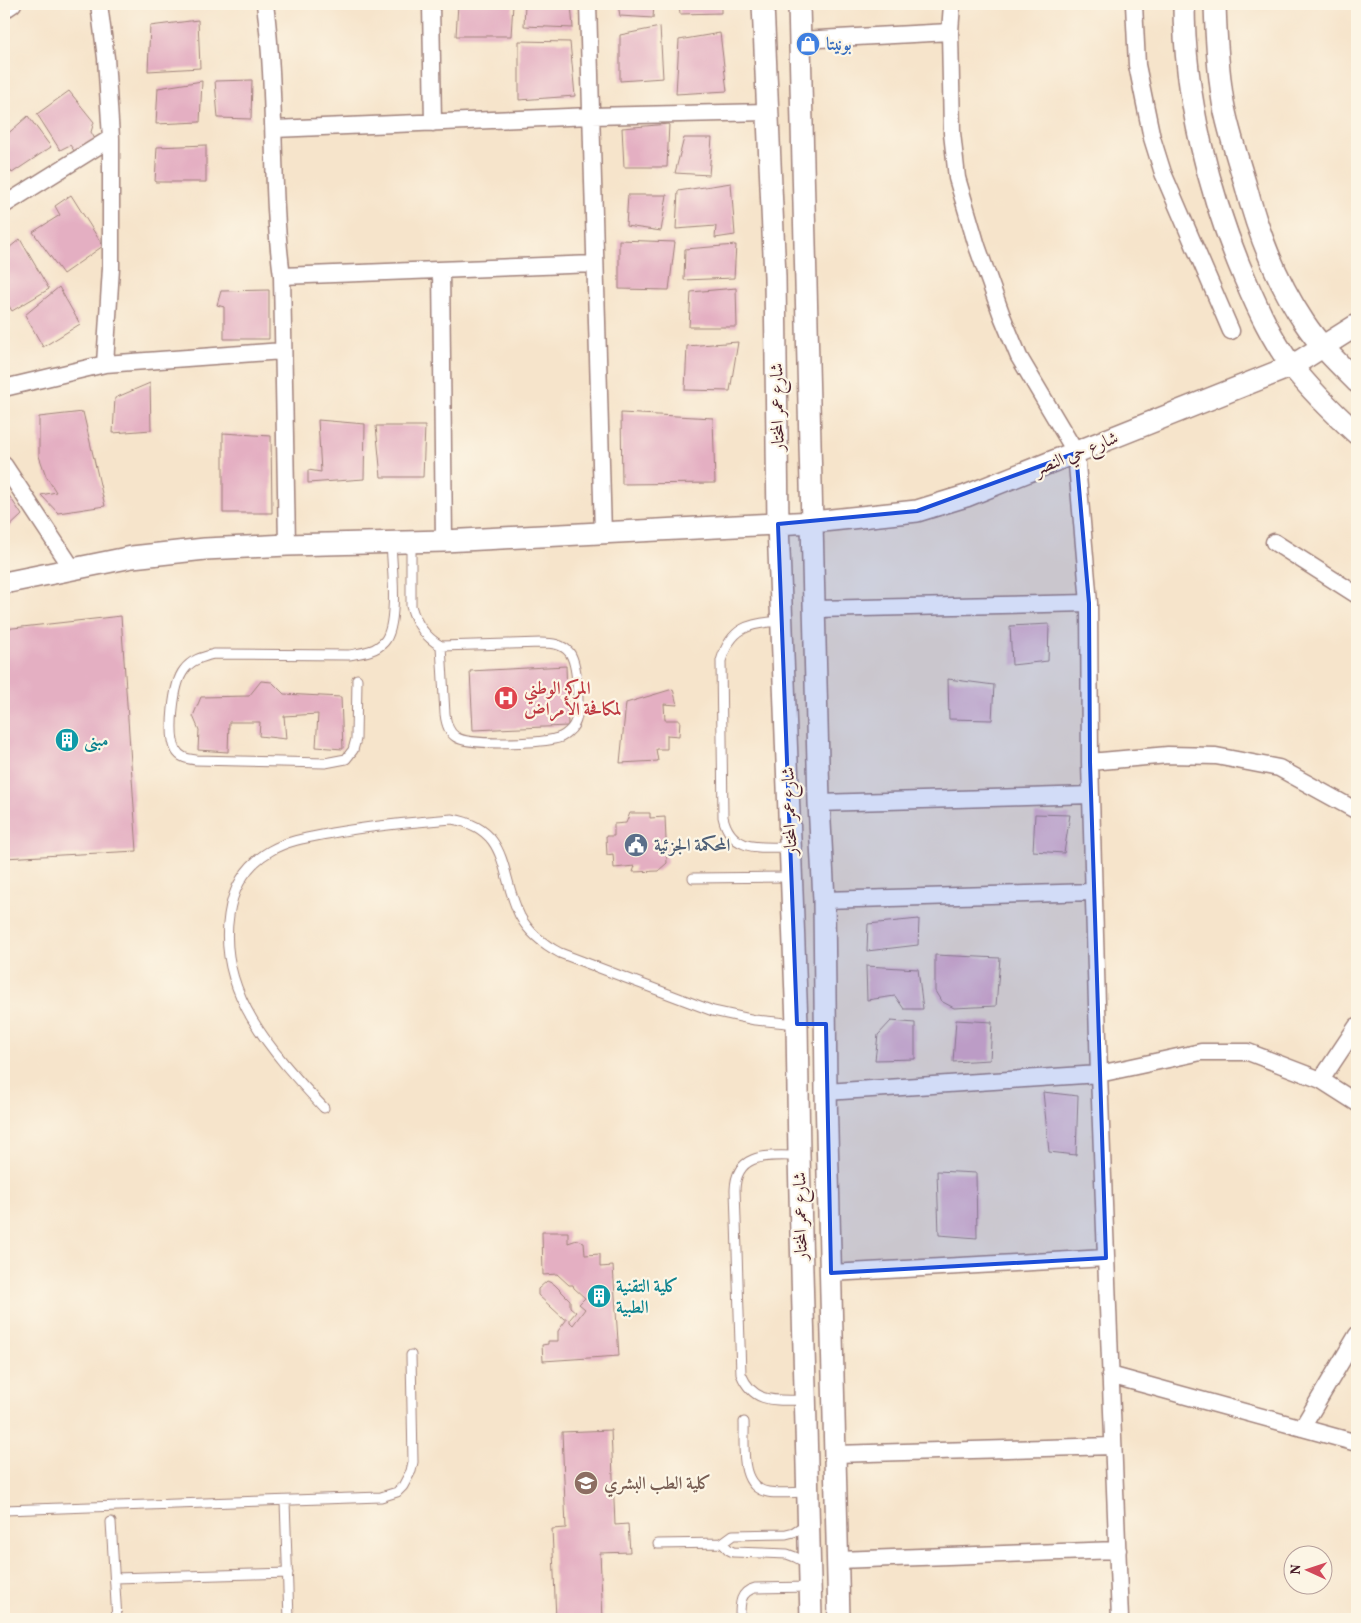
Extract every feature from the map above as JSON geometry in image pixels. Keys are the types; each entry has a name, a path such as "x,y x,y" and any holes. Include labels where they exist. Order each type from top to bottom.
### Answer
{"street":[{"path":"4,10 13,4"},
{"path":"99,4 106,58 111,138 111,268 105,364"},
{"path":"264,4 268,28 279,252 282,276 287,545"},
{"path":"431,4 433,123"},
{"path":"588,4 603,534"},
{"name":"شارع عمر المختار","path":"763,4 775,277 778,524 797,1024 811,1619"},
{"name":"شارع عمر المختار","path":"799,4 824,900 826,1092 839,1619"},
{"path":"952,4 950,32 952,133 957,178 976,246 1019,357 1076,453 1089,603 1090,762 1098,1074 1120,1619"},
{"path":"1134,4 1137,65 1152,138 1163,173 1231,332"},
{"path":"1184,4 1186,49 1198,126 1215,197 1255,303 1292,366 1322,400 1357,434"},
{"path":"1215,4 1218,67 1226,116 1264,248 1286,293 1304,323 1322,347 1357,382"},
{"path":"800,40 950,32"},
{"path":"274,129 591,116 768,112"},
{"path":"1198,126 1226,116"},
{"path":"4,205 111,138"},
{"path":"282,276 595,264"},
{"path":"441,270 444,541"},
{"path":"775,277 806,276"},
{"name":"شارع حي النصر","path":"4,583 72,568 141,556 205,549 603,534 813,522 917,511 966,496 1292,366 1357,325"},
{"path":"4,388 105,364 284,351"},
{"path":"4,465 72,568"},
{"path":"1274,542 1357,595"},
{"path":"815,609 1089,603"},
{"path":"1090,762 1168,755 1216,756 1279,768 1357,811"},
{"path":"820,803 1091,796"},
{"path":"824,900 1093,892"},
{"path":"797,1024 826,1024"},
{"path":"1321,1080 1357,1026"},
{"path":"826,1092 1098,1074 1201,1052 1248,1052 1321,1080 1357,1103"},
{"path":"831,1273 1106,1258"},
{"path":"1302,1428 1357,1335"},
{"path":"1110,1375 1357,1443"},
{"path":"835,1454 1113,1446"},
{"path":"838,1560 1118,1550"}],"lane":[{"path":"401,543 413,615 427,636 441,646 547,643 563,647 571,654 575,664 578,707 575,722 571,729 560,738 546,740 478,743 454,737 446,724 441,646"},
{"path":"357,679 356,739 353,750 346,758 325,763 196,760 184,758 174,745 173,699 178,678 184,669 198,659 214,654 348,655 367,652 384,643 390,635 393,618 401,543"},
{"path":"782,621 755,623 742,628 732,637 725,648 721,661 723,817 733,837 745,845 790,847"},
{"path":"324,1108 284,1064 254,1024 233,976 228,957 226,934 230,906 236,887 249,868 270,851 305,838 354,829 452,819 465,821 477,826 488,834 496,844 521,917 528,928 548,947 713,1011 754,1020 797,1024"},
{"path":"693,878 792,877"},
{"path":"799,1156 758,1157 750,1160 738,1172 735,1190 741,1374 751,1391 759,1397 769,1400 805,1400"},
{"path":"4,1510 381,1497 397,1492 403,1486 411,1471 412,1462 411,1355"},
{"path":"744,1422 746,1470 752,1482 763,1491 770,1493 807,1492"},
{"path":"285,1501 289,1619"},
{"path":"112,1522 117,1619"},
{"path":"658,1544 722,1542 733,1535 786,1534 794,1532 808,1523"},
{"path":"722,1542 733,1552 787,1554 810,1566"},
{"path":"115,1578 288,1573"},
{"path":"740,1619 740,1602 750,1589 810,1586"}],"highlighted area":[{"path":"1076,453 1089,603 1090,762 1106,1258 831,1273 826,1024 797,1024 778,524 917,511"}],"building":[{"path":"458,4 513,4 511,36 456,36"},
{"path":"525,4 571,4 573,28 524,26"},
{"path":"618,4 654,4 653,18 620,16"},
{"path":"679,4 721,4 721,13 680,14"},
{"path":"198,20 200,68 148,71 150,26"},
{"path":"660,27 663,78 620,81 620,35"},
{"path":"720,33 727,91 676,94 679,40"},
{"path":"519,41 570,42 575,96 519,100"},
{"path":"252,80 251,119 218,118 215,81"},
{"path":"202,81 200,122 156,124 158,88"},
{"path":"4,82 10,94 4,99"},
{"path":"69,91 94,122 91,132 95,139 75,152 70,145 60,150 37,114"},
{"path":"28,116 51,147 12,173 4,160 4,137"},
{"path":"669,124 667,167 624,167 622,128"},
{"path":"684,138 712,138 709,175 675,173"},
{"path":"206,145 206,182 155,182 157,147"},
{"path":"731,183 735,235 715,238 716,226 676,229 678,191"},
{"path":"71,195 103,246 63,274 33,232 60,215 55,206"},
{"path":"628,195 667,195 661,231 626,226"},
{"path":"20,239 49,289 12,311 4,298 4,252"},
{"path":"619,240 675,242 669,290 619,289"},
{"path":"736,245 734,278 684,280 685,249"},
{"path":"59,287 80,324 43,347 25,315"},
{"path":"736,288 737,327 689,327 691,292"},
{"path":"269,290 269,339 224,339 224,307 217,305 221,291"},
{"path":"738,342 730,391 685,390 687,346"},
{"path":"150,383 151,430 113,433 115,398"},
{"path":"83,412 105,506 58,513 41,495 56,492 46,476 39,456 39,417"},
{"path":"621,413 713,418 715,483 622,484"},
{"path":"318,420 365,424 364,479 308,483 308,470 321,472"},
{"path":"376,426 425,426 423,477 381,477"},
{"path":"223,433 271,436 272,513 223,513"},
{"path":"4,488 22,515 4,532"},
{"name":"مبنى","path":"121,616 137,851 4,858 4,629"},
{"path":"1049,624 1048,661 1012,665 1010,626"},
{"path":"566,666 568,726 473,730 470,671"},
{"path":"948,679 994,685 992,720 949,719"},
{"path":"261,681 272,682 284,694 341,697 343,749 316,747 318,714 284,716 286,739 259,736 260,722 229,722 228,752 198,750 199,730 193,716 201,697 249,696"},
{"path":"673,689 677,705 664,704 665,720 680,720 679,736 667,735 667,749 656,749 658,761 620,763 626,703"},
{"name":"المحكمة الجزئية","path":"630,813 650,813 650,818 665,817 667,863 658,871 633,872 635,866 614,868 613,854 607,855 606,836 614,836 614,824 626,823"},
{"path":"1035,814 1070,815 1064,853 1033,851"},
{"path":"919,919 918,945 867,951 868,924"},
{"path":"935,955 1000,958 996,1006 954,1008 941,1001 935,991"},
{"path":"866,966 918,969 923,1009 904,1009 895,996 867,1000"},
{"path":"956,1020 992,1022 990,1060 953,1062"},
{"path":"891,1021 915,1023 915,1059 875,1060 878,1035"},
{"path":"1043,1092 1078,1096 1076,1155 1049,1152"},
{"path":"937,1171 976,1173 977,1238 939,1235"},
{"name":"كلية التقنية الطبية","path":"542,1232 568,1232 568,1243 577,1240 584,1242 585,1255 600,1254 600,1267 613,1266 619,1356 543,1361 542,1345 548,1344 548,1341 558,1341 558,1331 567,1319 564,1319 538,1295 538,1289 547,1281 554,1284 570,1300 570,1307 576,1312 570,1319 573,1325 585,1309 579,1304 585,1298 573,1285 569,1285 557,1274 543,1275"},
{"path":"611,1430 615,1525 628,1524 630,1552 600,1553 603,1619 556,1619 552,1529 566,1528 562,1432"}],"place":[{"name":"بونيتا","path":"808,44"},
{"name":"المركز الوطني لمكافحة الأمراض","path":"506,698"},
{"name":"مبنى","path":"67,740"},
{"name":"المحكمة الجزئية","path":"636,845"},
{"name":"كلية التقنية الطبية","path":"599,1296"},
{"name":"كلية الطب البشري","path":"586,1483"}]}
